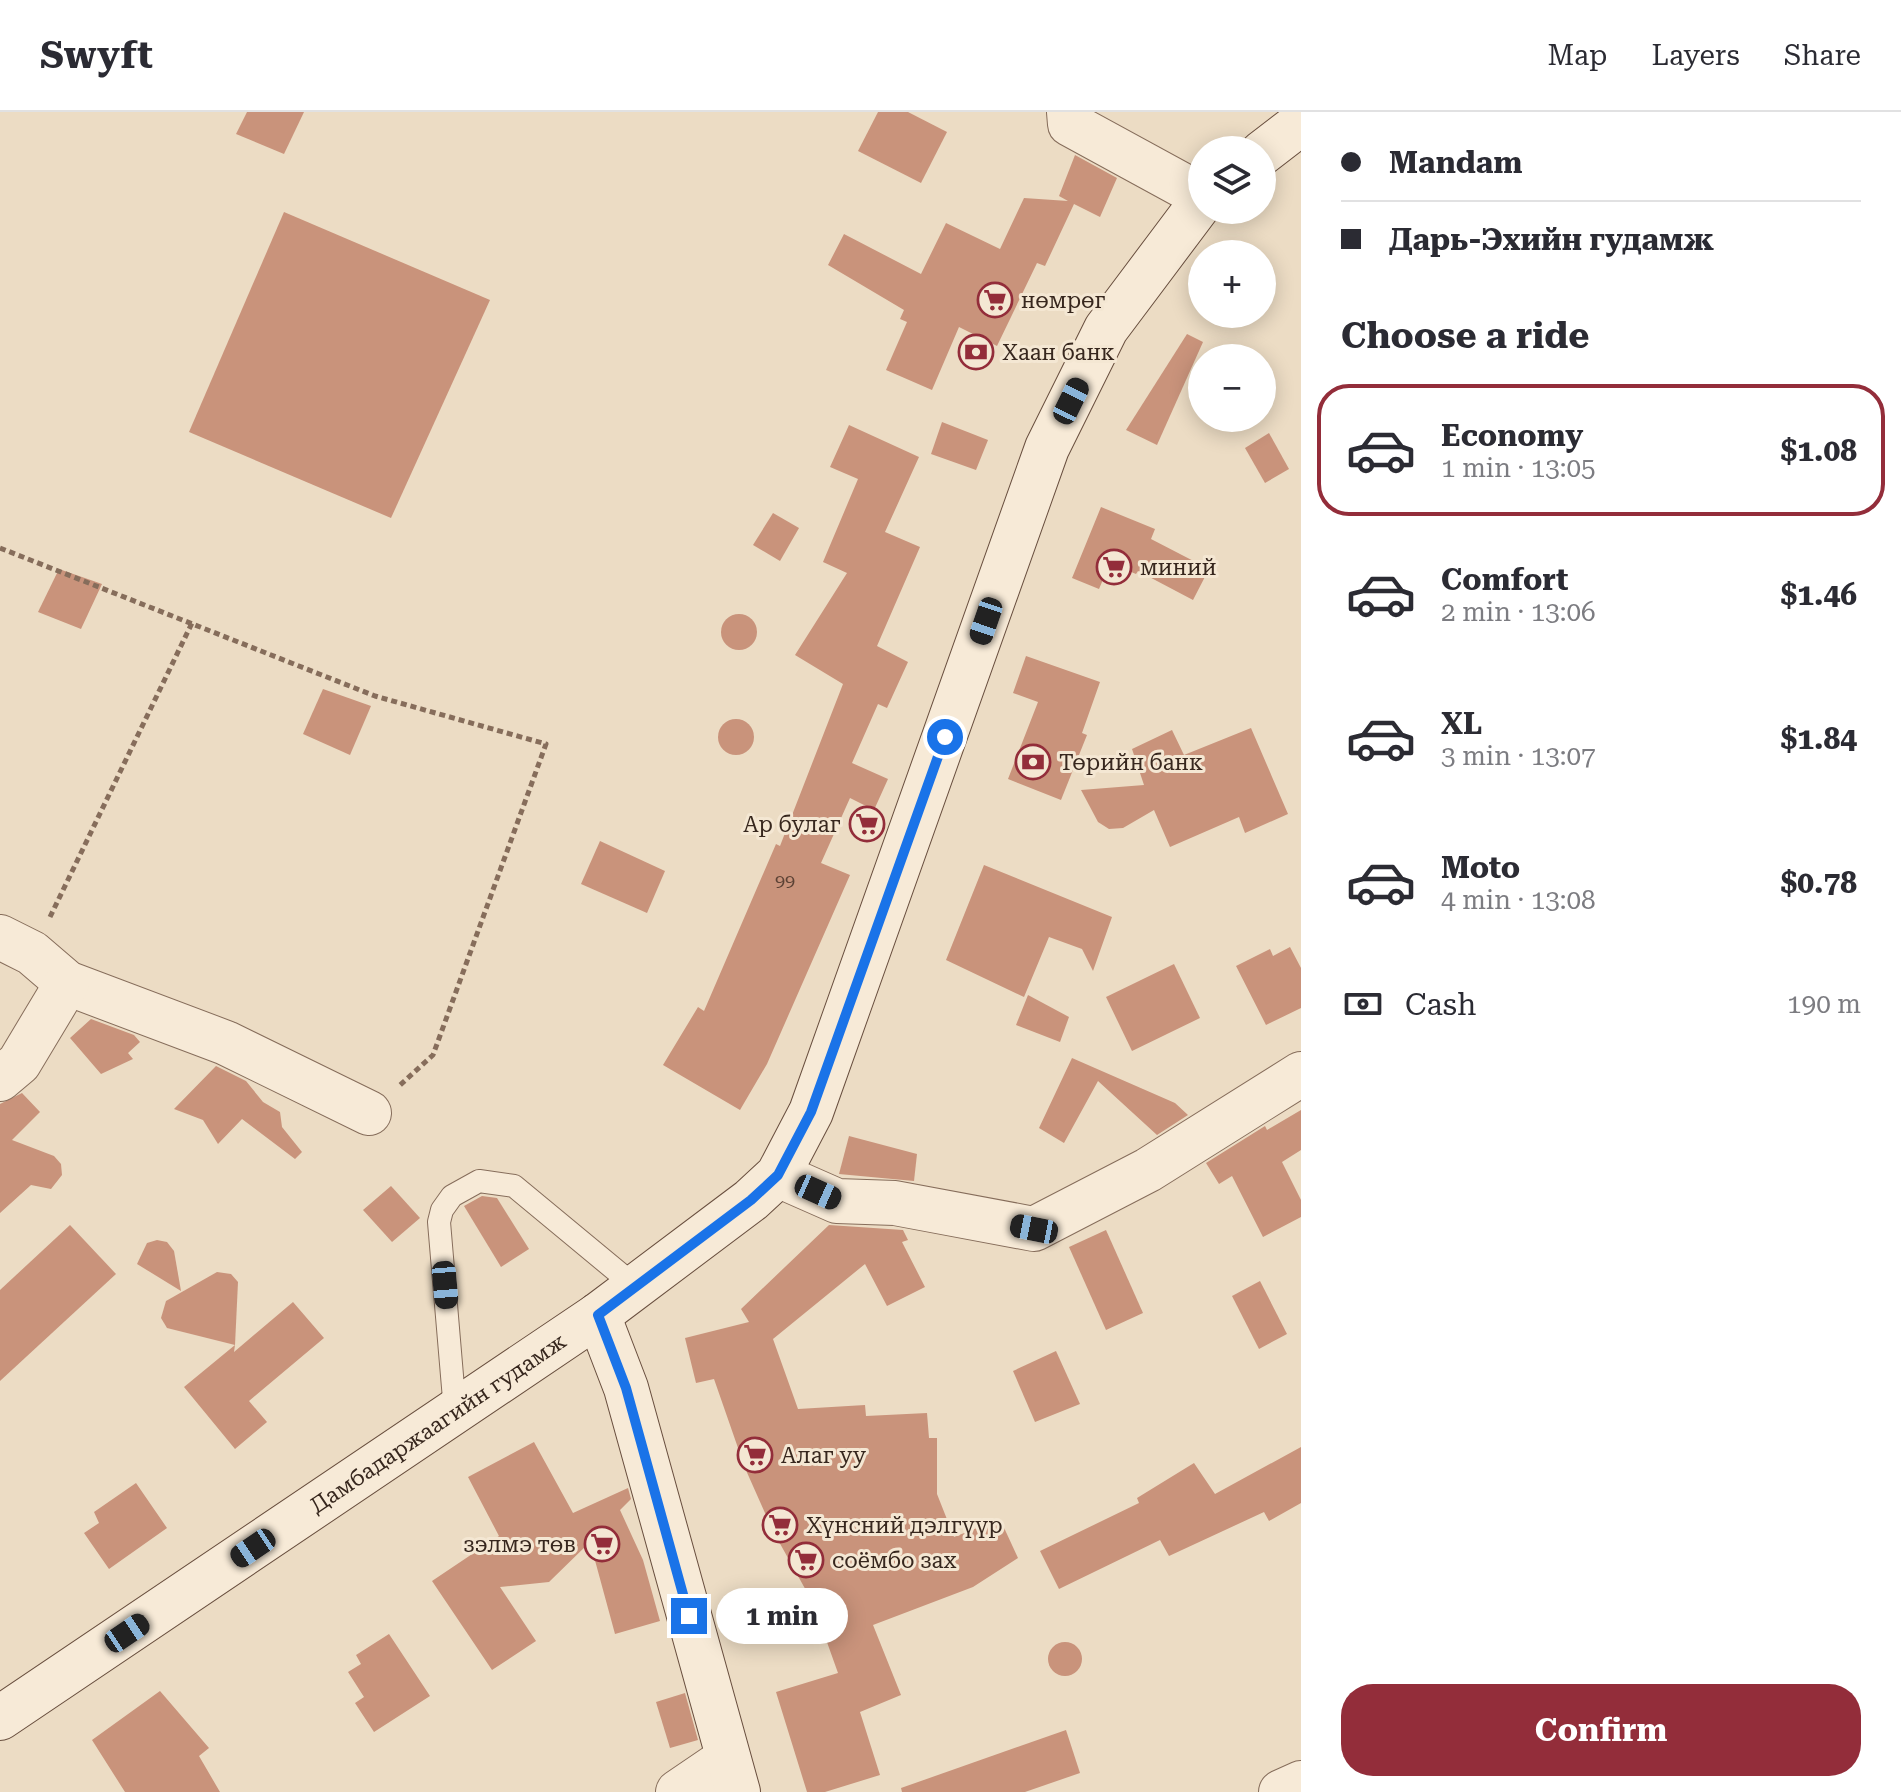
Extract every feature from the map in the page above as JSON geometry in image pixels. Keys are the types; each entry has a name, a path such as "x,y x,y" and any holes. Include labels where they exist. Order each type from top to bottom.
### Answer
{"main road":[{"path":"1069,112 1070,124 1188,190"},
{"path":"1276,142 1301,123"},
{"name":"Дамбадаржаагийн гудамж","path":"0,1718 598,1315 751,1200 778,1175 811,1112 1047,448 1106,329 1188,217"},
{"path":"16,945 67,983 226,1043 369,1113"},
{"path":"0,1079 19,1063 67,983"},
{"path":"778,1175 837,1201 895,1203 1034,1229 1148,1170 1301,1074"},
{"path":"598,1315 626,1388 733,1775 678,1792"},
{"path":"1281,1792 1301,1783"}],"lane":[{"path":"455,1411 439,1222 442,1210 452,1196 479,1181 514,1186 636,1287"}],"path":[{"path":"0,548 375,696 546,744 433,1055 369,1113"},
{"path":"16,945 192,623"}],"building":[{"path":"247,112 304,112 284,154 236,134"},
{"path":"878,112 908,112 947,132 921,183 858,151"},
{"path":"1075,155 1117,178 1100,217 1074,204 1045,266 1037,263 997,346 959,327 932,390 886,370 907,322 900,319 904,310 828,265 844,234 921,274 946,223 1000,249 1024,198 1068,201 1059,196"},
{"path":"284,212 490,300 391,518 189,432"},
{"path":"1187,334 1203,342 1188,344 1188,376 1157,445 1126,430"},
{"path":"942,422 988,440 976,470 931,454"},
{"path":"849,425 919,457 885,532 920,547 877,646 908,662 887,708 878,704 852,763 888,779 874,810 850,798 821,863 850,875 767,1064 740,1110 663,1065 698,1007 704,1011 776,844 780,846 843,684 795,655 847,573 823,562 858,479 830,467"},
{"path":"1269,433 1289,469 1265,483 1245,448"},
{"path":"1101,507 1155,529 1151,539 1209,569 1193,600 1138,571 1136,574 1110,563 1099,589 1072,578"},
{"path":"773,513 799,528 780,561 753,545"},
{"path":"59,569 102,584 81,629 38,612"},
{"path":"739,614 752,619 757,632 752,645 739,650 726,645 721,632 726,619"},
{"path":"1026,656 1100,682 1082,733 1087,735 1061,800 1008,779 1038,702 1013,693"},
{"path":"323,689 371,706 350,755 303,734"},
{"path":"736,719 749,724 754,737 749,750 736,755 723,750 718,737 723,724"},
{"path":"1251,728 1288,814 1245,833 1239,817 1170,847 1154,810 1123,828 1109,829 1098,822 1081,790 1144,785 1132,749 1172,730 1184,755"},
{"path":"600,841 665,871 647,913 581,884"},
{"path":"984,865 1112,917 1093,971 1082,949 1049,937 1024,997 946,960"},
{"path":"1290,947 1301,968 1301,1008 1266,1025 1236,966 1270,949 1273,956"},
{"path":"1174,964 1200,1018 1132,1051 1106,997"},
{"path":"1028,995 1069,1017 1060,1042 1016,1025"},
{"path":"91,1019 134,1035 140,1042 128,1053 133,1059 101,1074 70,1038"},
{"path":"1072,1058 1175,1103 1188,1115 1157,1135 1098,1081 1064,1143 1039,1128"},
{"path":"216,1066 246,1081 263,1102 280,1112 282,1127 302,1152 295,1159 242,1119 218,1144 203,1120 174,1109"},
{"path":"22,1093 40,1112 12,1140 54,1156 61,1164 62,1175 51,1189 31,1185 0,1213 0,1104"},
{"path":"1301,1110 1301,1150 1282,1162 1301,1200 1301,1217 1263,1237 1232,1176 1219,1184 1206,1163 1265,1126 1267,1130"},
{"path":"849,1136 917,1154 914,1181 839,1174"},
{"path":"391,1186 420,1218 392,1242 363,1210"},
{"path":"482,1196 497,1198 529,1249 501,1267 464,1206"},
{"path":"70,1225 116,1274 0,1381 0,1290"},
{"path":"829,1225 903,1230 908,1240 902,1242 925,1287 887,1306 865,1264 773,1339 798,1409 865,1405 866,1416 927,1413 929,1438 937,1438 937,1494 954,1537 1000,1519 1018,1558 973,1587 873,1625 901,1695 860,1712 880,1775 825,1792 807,1792 776,1692 838,1673 813,1603 773,1531 745,1468 714,1379 696,1383 685,1338 749,1322 741,1309"},
{"path":"1106,1230 1143,1313 1106,1330 1069,1247"},
{"path":"157,1240 167,1242 174,1251 181,1291 137,1264 147,1243"},
{"path":"217,1272 231,1274 238,1282 235,1345 167,1328 161,1318 166,1301"},
{"path":"1260,1281 1287,1334 1259,1349 1232,1296"},
{"path":"293,1302 324,1338 249,1401 267,1422 235,1449 184,1387 235,1345 234,1352"},
{"path":"1056,1351 1080,1404 1035,1422 1013,1371"},
{"path":"534,1442 573,1513 628,1488 631,1499 620,1510 643,1560 660,1621 615,1634 590,1542 549,1582 500,1587 536,1641 492,1670 432,1581 499,1536 468,1477"},
{"path":"1301,1447 1301,1503 1269,1521 1264,1512 1169,1556 1160,1540 1059,1589 1040,1551 1139,1503 1137,1498 1194,1463 1215,1494"},
{"path":"136,1483 167,1528 109,1569 84,1533 99,1523 94,1512"},
{"path":"389,1634 430,1696 374,1732 355,1703 364,1697 348,1672 361,1664 356,1655"},
{"path":"1065,1642 1077,1647 1082,1659 1077,1671 1065,1676 1053,1671 1048,1659 1053,1647"},
{"path":"160,1691 209,1748 199,1756 220,1792 125,1792 92,1740"},
{"path":"685,1693 698,1740 670,1748 656,1702"},
{"path":"1066,1730 1080,1773 1025,1792 902,1792 901,1788"}],"place":[{"name":"нөмрөг","path":"995,300"},
{"name":"Хаан банк","path":"976,352"},
{"name":"миний","path":"1114,567"},
{"name":"Төрийн банк","path":"1033,762"},
{"name":"Ар булаг","path":"867,824"},
{"name":"Алаг уу","path":"755,1455"},
{"name":"Хүнсний дэлгүүр","path":"780,1525"},
{"name":"зэлмэ төв","path":"602,1544"},
{"name":"соёмбо зах","path":"806,1560"}],"route":[{"path":"689,1616 626,1388 598,1315 751,1200 778,1175 811,1112 945,737"}]}
